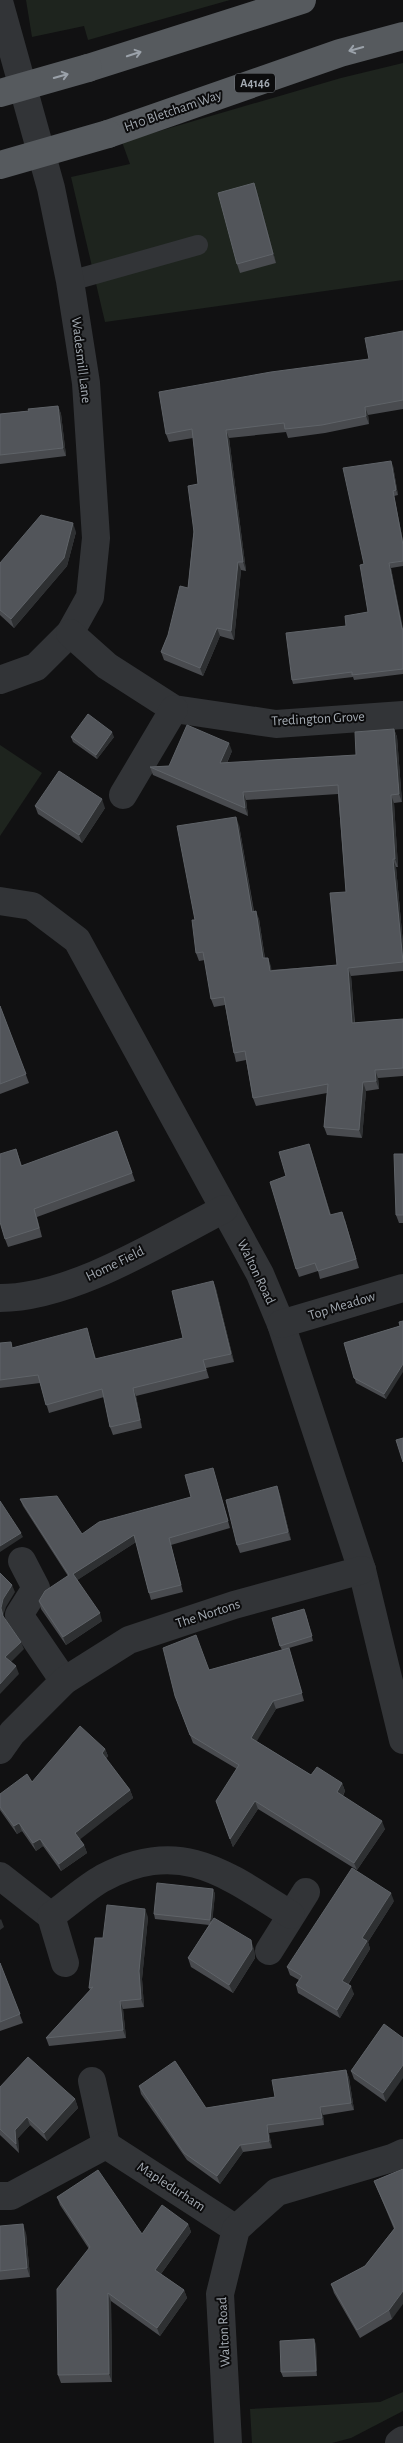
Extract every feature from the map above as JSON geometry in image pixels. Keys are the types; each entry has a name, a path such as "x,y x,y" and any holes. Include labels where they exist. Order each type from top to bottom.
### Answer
{"highway":[{"path":"0,93 88,68 302,0"},
{"name":"H10 Bletcham Way","path":"0,165 108,134 340,53 403,36"}],"street":[{"name":"Wadesmill Lane","path":"0,5 51,188 70,281 86,383 96,538 90,597 70,633 36,667 0,680"},
{"name":"Tredington Grove","path":"70,633 107,666 174,709 276,724 403,715"},
{"path":"123,795 174,709"},
{"name":"Walton Road","path":"0,901 32,906 77,940 260,1274 281,1324 362,1570 401,1724"},
{"name":"Home Field","path":"0,1298 16,1298 84,1280 224,1209"},
{"name":"Top Meadow","path":"281,1324 403,1288"},
{"path":"22,1561 36,1588 19,1615 64,1681"},
{"name":"The Nortons","path":"0,1750 12,1733 64,1681 129,1640 234,1605 362,1570"},
{"path":"51,1916 101,1879 128,1866 160,1859 192,1863 226,1874 291,1915"},
{"path":"0,1876 51,1916 64,1963"},
{"path":"269,1950 306,1892"},
{"path":"0,2196 11,2196 106,2145 92,2081"},
{"name":"Mapledurham","path":"106,2145 236,2229"},
{"path":"236,2229 277,2192 392,2158 403,2153"},
{"name":"Walton Road","path":"228,2443 220,2294 236,2229"},
{"path":"399,2443 403,2440"}],"lane":[{"path":"70,281 198,246"}],"shaded area":[{"path":"26,0 230,0 88,40 84,26 32,37"},
{"path":"403,63 403,280 105,322 71,177 130,164 122,142 341,78"},
{"path":"0,745 42,773 0,836"},
{"path":"403,2392 403,2411 351,2438 332,2443 252,2443 250,2409 380,2402"}],"building":[{"path":"254,183 273,254 237,264 218,193"},
{"path":"403,331 403,400 365,407 366,416 322,425 285,429 284,423 226,430 243,562 238,562 231,631 217,628 200,668 161,652 168,635 180,586 188,588 194,532 188,486 198,484 192,429 166,434 159,392 271,372 369,359 365,338"},
{"path":"58,406 63,448 0,455 0,414"},
{"path":"391,461 396,490 393,491 403,545 403,561 389,563 403,629 403,669 352,675 352,672 292,680 286,633 346,626 345,616 368,612 360,565 364,564 343,468"},
{"path":"41,515 73,523 64,558 11,619 0,610 0,563"},
{"path":"88,714 112,732 96,755 71,737"},
{"path":"187,725 229,743 220,763 356,755 355,732 394,729 399,794 391,795 395,859 393,859 403,962 348,968 352,1023 403,1019 403,1068 375,1070 376,1081 363,1082 359,1130 324,1127 328,1084 253,1098 245,1051 234,1053 224,997 211,999 203,952 196,953 192,920 195,920 177,826 236,817 252,912 256,911 263,958 268,958 270,971 337,965 330,893 346,892 338,785 243,792 245,808 150,767 169,766"},
{"path":"59,771 102,799 79,835 35,806"},
{"path":"0,1006 26,1074 0,1084"},
{"path":"117,1131 132,1173 34,1209 39,1228 5,1239 0,1222 0,1154 16,1149 21,1166"},
{"path":"309,1144 330,1215 342,1212 356,1259 318,1271 315,1263 296,1269 270,1182 286,1176 279,1152"},
{"path":"394,1154 403,1154 403,1215 396,1215"},
{"path":"213,1281 231,1354 203,1360 206,1370 133,1388 140,1420 110,1427 102,1389 46,1405 38,1375 0,1380 0,1343 11,1342 12,1348 87,1328 95,1359 183,1338 172,1291"},
{"path":"403,1321 403,1364 384,1394 354,1378 344,1343 400,1326 399,1322"},
{"path":"403,1438 403,1462 396,1440"},
{"path":"213,1468 228,1521 169,1538 181,1585 149,1593 134,1535 73,1574 100,1613 63,1637 39,1601 45,1591 69,1575 20,1499 57,1496 82,1534 99,1522 191,1497 185,1475"},
{"path":"277,1486 288,1532 237,1545 226,1500"},
{"path":"0,1501 21,1533 0,1546"},
{"path":"0,1573 12,1585 3,1599 1,1608 3,1616 21,1642 5,1657 16,1666 0,1684"},
{"path":"304,1609 312,1636 280,1646 272,1618"},
{"path":"196,1635 209,1670 289,1648 302,1693 273,1701 251,1738 311,1775 317,1767 342,1783 337,1792 382,1821 354,1863 255,1801 230,1839 216,1801 239,1765 190,1735 175,1696 163,1648"},
{"path":"80,1726 105,1749 102,1753 130,1790 75,1833 84,1845 59,1864 40,1839 33,1843 19,1823 14,1826 0,1807 0,1794 27,1774 32,1782"},
{"path":"352,1868 391,1893 362,1938 367,1941 342,1981 351,1986 337,2010 296,1985 302,1976 287,1967"},
{"path":"157,1883 213,1889 210,1920 154,1914"},
{"path":"107,1905 145,1909 139,1971 141,1999 120,2001 123,2030 46,2038 93,1987 89,1988 95,1938 103,1938"},
{"path":"214,1918 251,1940 252,1949 229,1985 188,1958"},
{"path":"0,1963 20,2014 0,2022"},
{"path":"384,2024 403,2038 403,2065 383,2093 351,2071"},
{"path":"28,2057 75,2099 44,2133 27,2117 15,2130 16,2144 0,2129 0,2087"},
{"path":"175,2061 206,2108 275,2097 272,2080 346,2070 351,2103 320,2107 322,2118 267,2125 269,2141 240,2145 217,2176 184,2153 139,2086"},
{"path":"403,2169 403,2291 389,2310 357,2330 331,2284 365,2266 395,2228 374,2181"},
{"path":"98,2170 142,2234 162,2205 188,2224 155,2270 184,2290 157,2328 108,2293 109,2374 58,2375 57,2289 90,2247 57,2197"},
{"path":"23,2224 27,2268 0,2271 0,2226"},
{"path":"314,2339 316,2371 281,2372 280,2341"}]}
